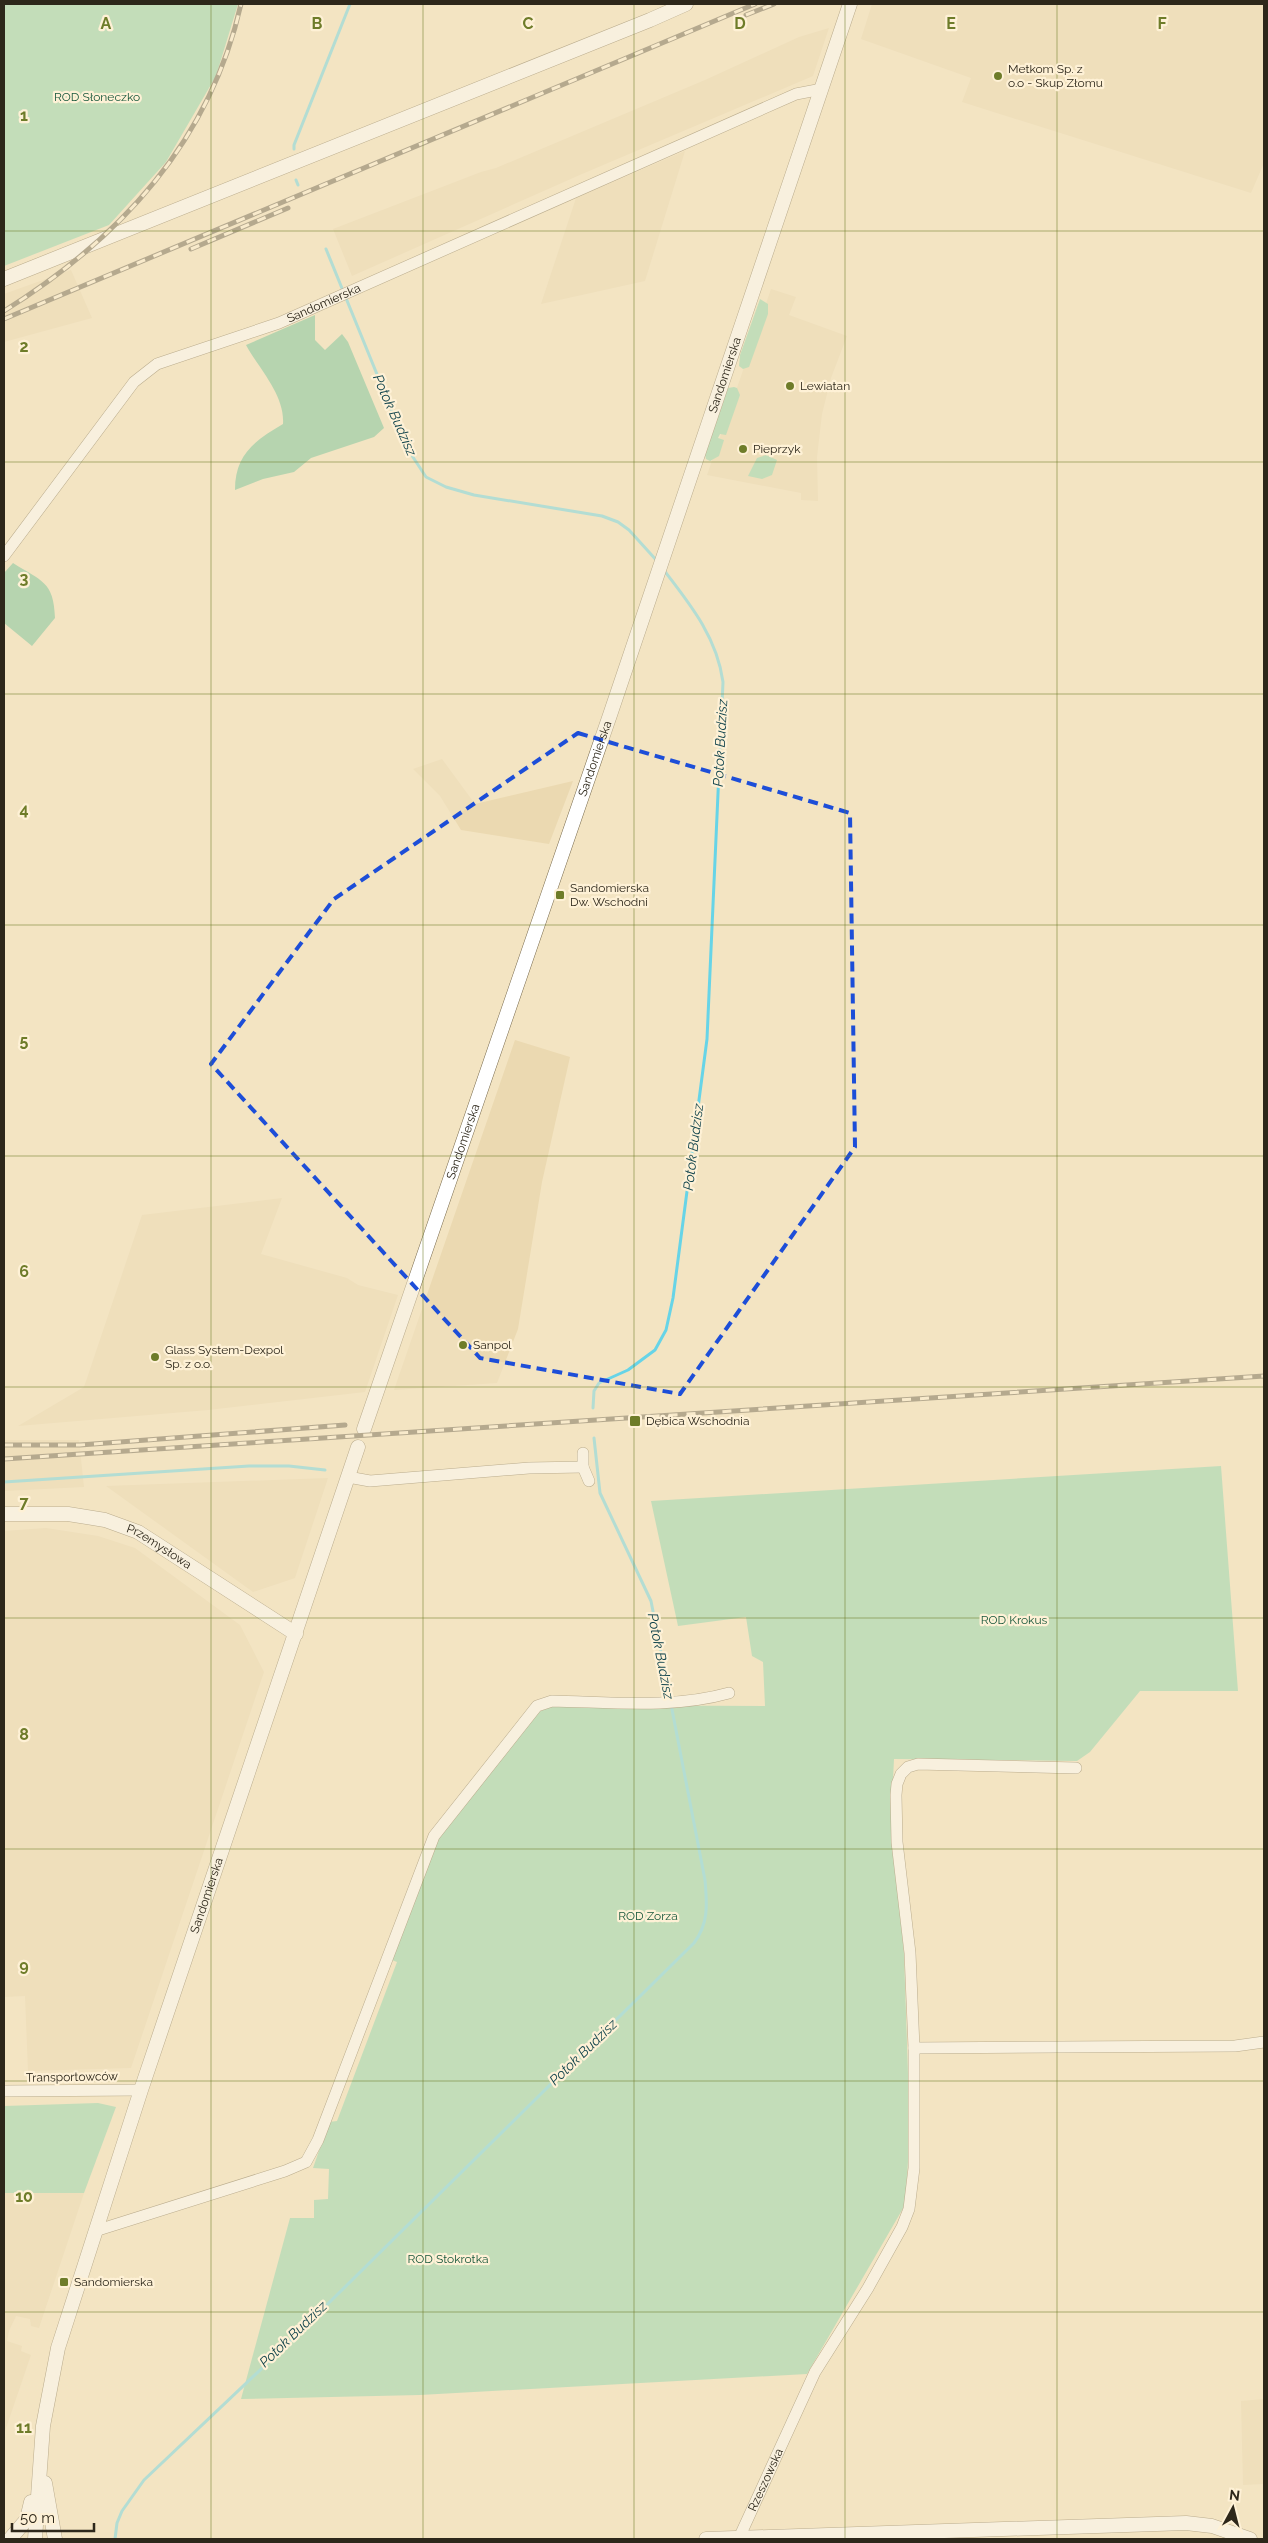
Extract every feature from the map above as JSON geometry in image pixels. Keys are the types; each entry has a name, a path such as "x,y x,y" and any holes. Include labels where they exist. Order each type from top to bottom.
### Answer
{"street":[{"path":"4,279 686,4"},
{"name":"Sandomierska","path":"364,1429 656,579 850,4"},
{"name":"Sandomierska","path":"4,556 134,382 157,364 279,323 796,94 822,88"},
{"name":"Sandomierska","path":"41,2465 43,2426 58,2348 141,2090 358,1448"},
{"path":"583,1453 583,1467 589,1481"},
{"path":"348,1477 370,1480 509,1469 583,1467"},
{"name":"Przemysłowa","path":"4,1514 68,1514 105,1520 138,1532 296,1634"},
{"path":"95,2231 285,2171 306,2162 318,2140 385,1961 438,1830 533,1711 542,1704 552,1701 661,1703 703,1701 729,1693"},
{"name":"Rzeszowska","path":"739,2538 763,2490 818,2366 868,2288 910,2209 914,2168 914,2048 910,1953 897,1842 896,1795 897,1784 901,1774 918,1764 1076,1768"},
{"path":"914,2048 1236,2046 1264,2042"},
{"name":"Transportowców","path":"4,2091 141,2090"},
{"path":"41,2465 55,2539 34,2539 41,2465"},
{"path":"10,2539 27,2519 41,2465"},
{"path":"706,2539 1186,2523 1212,2526 1250,2539"}],"highlighted area":[{"path":"578,733 850,813 855,1147 680,1394 480,1358 211,1064 334,899"}],"shaded area":[{"path":"872,4 1264,4 1264,163 1251,193 962,102 971,78 861,39"},
{"path":"829,28 813,76 582,174 352,276 333,229 481,172 496,168 705,80 799,37"},
{"path":"685,151 645,281 541,304 576,198"},
{"path":"71,270 92,318 4,342 4,294"},
{"path":"771,289 796,297 789,315 847,336 831,378 822,414 817,457 818,501 801,500 801,493 707,475"},
{"path":"442,759 475,804 573,781 549,844 461,830 440,796 413,769"},
{"path":"515,1040 570,1057 542,1182 518,1329 497,1383 394,1390"},
{"name":"Glass System-Dexpol Sp. z o.o.","path":"282,1198 261,1254 347,1278 358,1285 398,1295 365,1392 208,1410 18,1426 84,1387 142,1215"},
{"path":"4,1440 79,1440 84,1487 4,1491"},
{"path":"328,1478 295,1578 253,1592 106,1486"},
{"path":"46,1528 98,1536 135,1548 240,1625 264,1672 131,2068 28,2071 25,1996 4,1997 4,1531"},
{"path":"4,2193 84,2193 39,2328 31,2326 30,2319 16,2316 9,2331 7,2341 22,2346 21,2351 31,2355 4,2434"},
{"path":"1264,2399 1264,2484 1243,2485 1241,2401"}],"green space":[{"name":"ROD Słoneczko","path":"4,4 238,4 216,76 166,162 109,225 4,266"},
{"path":"760,299 768,304 768,314 749,367 743,369 739,366 740,355"},
{"path":"315,315 315,340 325,350 342,334 348,342 384,428 374,437 311,458 294,472 263,479 235,490 238,467 248,450 283,424 283,413 276,393 246,345"},
{"path":"728,388 737,388 740,395 726,435 720,434 718,438 724,440 719,456 710,461 706,459 705,455"},
{"path":"766,455 777,460 772,475 762,479 748,476 757,458"},
{"path":"13,563 44,583 52,596 55,618 32,646 4,623 4,573"},
{"path":"1221,1466 1238,1691 1140,1691 1090,1752 1077,1761 894,1759 891,1822 904,1953 910,2133 905,2205 807,2374 420,2395 241,2399 290,2218 314,2218 314,2200 328,2199 329,2169 313,2168 329,2122 337,2121 397,1962 389,1959 437,1838 535,1714 553,1705 765,1706 763,1662 752,1656 746,1617 678,1626 651,1501"},
{"path":"98,2103 116,2107 84,2193 4,2193 4,2106"}],"waterway":[{"name":"Potok Budzisz","path":"294,149 350,4"},
{"name":"Potok Budzisz","path":"296,180 298,185"},
{"name":"Potok Budzisz","path":"326,249 407,448 426,477 446,487 474,495 602,516 618,522 629,530 658,562"},
{"name":"Potok Budzisz","path":"593,1408 594,1391 599,1383 628,1370 655,1350 666,1330 673,1298 707,1039 723,682 715,650 701,622 663,569"},
{"name":"Potok Budzisz","path":"115,2539 117,2523 122,2511 144,2480 276,2355 699,1936 706,1913 705,1880 651,1601 600,1493 594,1438"},
{"path":"4,1482 249,1466 289,1466 325,1470"}],"railway":[{"path":"4,311 47,282 86,252 122,218 155,182 183,142 207,100 227,54 241,4"},
{"path":"4,319 755,4"},
{"path":"746,15 774,4"},
{"path":"191,249 288,208"},
{"path":"4,1459 1264,1376"},
{"path":"4,1445 80,1445 345,1425"}],"place":[{"name":"Metkom Sp. z o.o - Skup Złomu","path":"998,76"},
{"name":"Lewiatan","path":"790,386"},
{"name":"Pieprzyk","path":"743,449"},
{"name":"Sandomierska Dw. Wschodni","path":"560,895"},
{"name":"Sanpol","path":"463,1345"},
{"name":"Glass System-Dexpol Sp. z o.o.","path":"155,1357"},
{"name":"Dębica Wschodnia","path":"635,1421"},
{"name":"Sandomierska","path":"64,2282"}],"park label":[{"name":"ROD Krokus","path":"1014,1620"},
{"name":"ROD Zorza","path":"648,1916"},
{"name":"ROD Stokrotka","path":"448,2259"}]}
